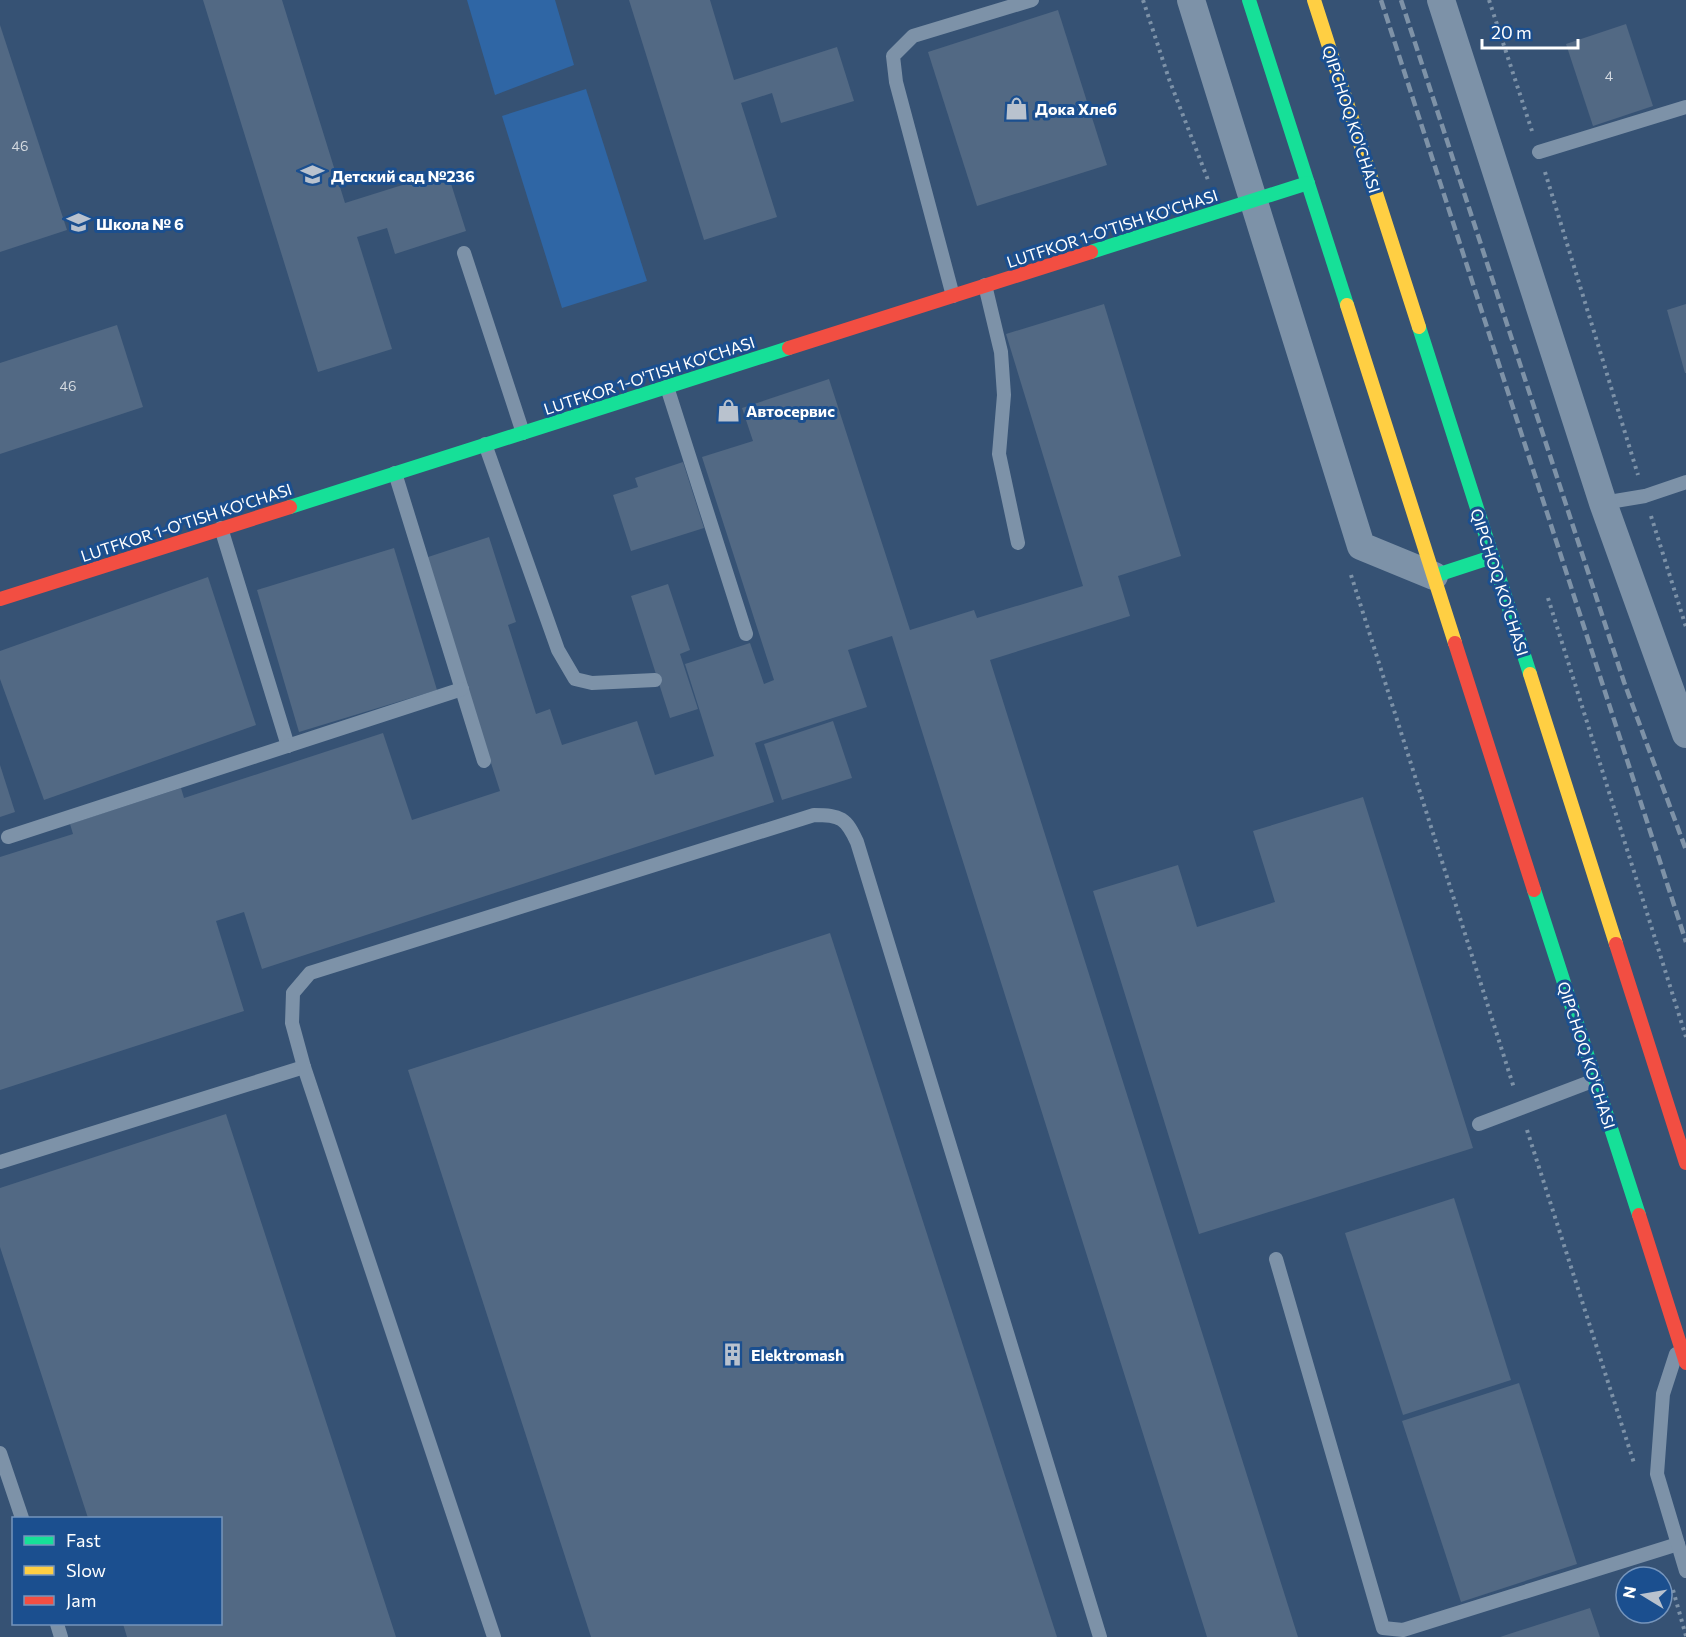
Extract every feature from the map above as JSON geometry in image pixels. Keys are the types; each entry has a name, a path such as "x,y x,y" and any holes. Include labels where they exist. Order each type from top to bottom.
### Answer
{"main road":[{"name":"QIPCHOQ KO'CHASI","path":"1249,0 1686,1363"},
{"name":"QIPCHOQ KO'CHASI","path":"1314,0 1686,1163"},
{"name":"LUTFKOR 1-O'TISH KO'CHASI","path":"0,599 1308,183"},
{"path":"1434,576 1492,557"}],"street":[{"path":"1191,0 1360,546 1434,576"},
{"path":"1441,0 1604,503 1686,734"}],"lane":[{"path":"953,296 896,82 893,56 913,36 1032,0"},
{"path":"1539,152 1686,107"},
{"path":"464,253 523,432"},
{"path":"985,285 1001,352 1004,395 999,454 1018,543"},
{"path":"667,387 746,634"},
{"path":"485,444 558,650 575,679 592,683 655,680"},
{"path":"396,473 484,761"},
{"path":"1604,503 1645,496 1686,482"},
{"path":"221,528 288,746"},
{"path":"8,837 462,690"},
{"path":"494,1637 304,1067 292,1023 293,993 310,973 814,815 835,815 849,824 857,842 1100,1637"},
{"path":"0,1162 304,1067"},
{"path":"1479,1124 1595,1080"},
{"path":"1276,1259 1383,1628 1403,1630 1678,1544"},
{"path":"1680,1344 1663,1394 1657,1474 1686,1571"},
{"path":"0,1453 22,1517"}],"path":[{"path":"1143,0 1169,79 1220,211"},
{"path":"1489,0 1539,152 1686,627"},
{"path":"1351,573 1636,1470"},
{"path":"1548,598 1686,1037"},
{"path":"1661,1549 1686,1636"}],"shaded area":[{"path":"467,0 555,0 574,65 495,95"},
{"path":"586,89 647,281 562,308 502,116"}],"building":[{"path":"203,0 282,0 345,203 447,171 466,231 395,254 387,228 357,237 392,349 318,372"},
{"path":"629,0 710,0 734,80 837,47 854,101 781,123 772,93 741,103 777,217 704,240"},
{"name":"Дока Хлеб","path":"1058,10 1107,165 977,206 928,52"},
{"path":"1626,24 1653,106 1593,126 1566,44"},
{"path":"0,25 67,230 0,252"},
{"path":"1104,304 1181,556 1118,576 1130,616 990,660 1298,1637 1207,1637 892,636 848,650 867,707 755,743 774,802 262,969 244,912 216,921 244,1011 0,1090 0,857 73,834 70,824 181,788 184,798 383,733 412,820 500,791 425,558 489,537 516,622 508,625 536,714 550,709 562,745 637,721 655,775 714,756 685,664 750,643 764,684 774,680 702,457 753,441 742,408 829,379 910,630 974,610 977,618 1083,586 1006,334"},
{"path":"1686,304 1686,373 1685,373 1667,310"},
{"path":"117,325 143,407 0,454 0,363"},
{"path":"683,462 704,528 631,551 613,495 638,487 635,478"},
{"path":"394,548 437,690 299,732 257,590"},
{"path":"208,577 256,725 44,800 0,679 0,651"},
{"path":"668,584 690,650 680,654 698,709 670,718 631,596"},
{"path":"833,721 852,778 782,800 764,744"},
{"path":"0,765 15,812 0,817"},
{"path":"1363,797 1473,1148 1199,1234 1093,891 1178,865 1197,927 1275,902 1253,831"},
{"name":"Elektromash","path":"830,933 1057,1637 591,1637 408,1070"},
{"path":"226,1114 396,1637 127,1637 123,1625 222,1625 222,1517 88,1517 0,1247 0,1188"},
{"path":"1454,1198 1511,1380 1403,1415 1345,1233"},
{"path":"1519,1383 1577,1564 1461,1602 1402,1421"},
{"path":"1590,1608 1600,1637 1500,1637"}],"railway":[{"path":"1381,0 1686,942"},
{"path":"1401,0 1624,682 1686,850"}],"traffic: fast":[{"path":"1249,0 1347,305"},
{"path":"1091,252 1308,183"},
{"path":"1419,327 1530,674"},
{"path":"290,507 789,348"},
{"path":"1434,576 1492,557"},
{"path":"1534,890 1639,1215"}],"traffic: slow":[{"path":"1314,0 1419,327"},
{"path":"1347,305 1455,643"},
{"path":"1530,674 1616,944"}],"traffic: jam":[{"path":"789,348 1091,252"},
{"path":"0,599 290,507"},
{"path":"1455,643 1534,890"},
{"path":"1616,944 1686,1163"},
{"path":"1639,1215 1686,1363"}],"place":[{"name":"Дока Хлеб","path":"1017,108"},
{"name":"Детский сад №236","path":"313,175"},
{"name":"Школа № 6","path":"78,223"},
{"name":"Автосервис","path":"728,410"},
{"name":"Elektromash","path":"733,1354"}]}
